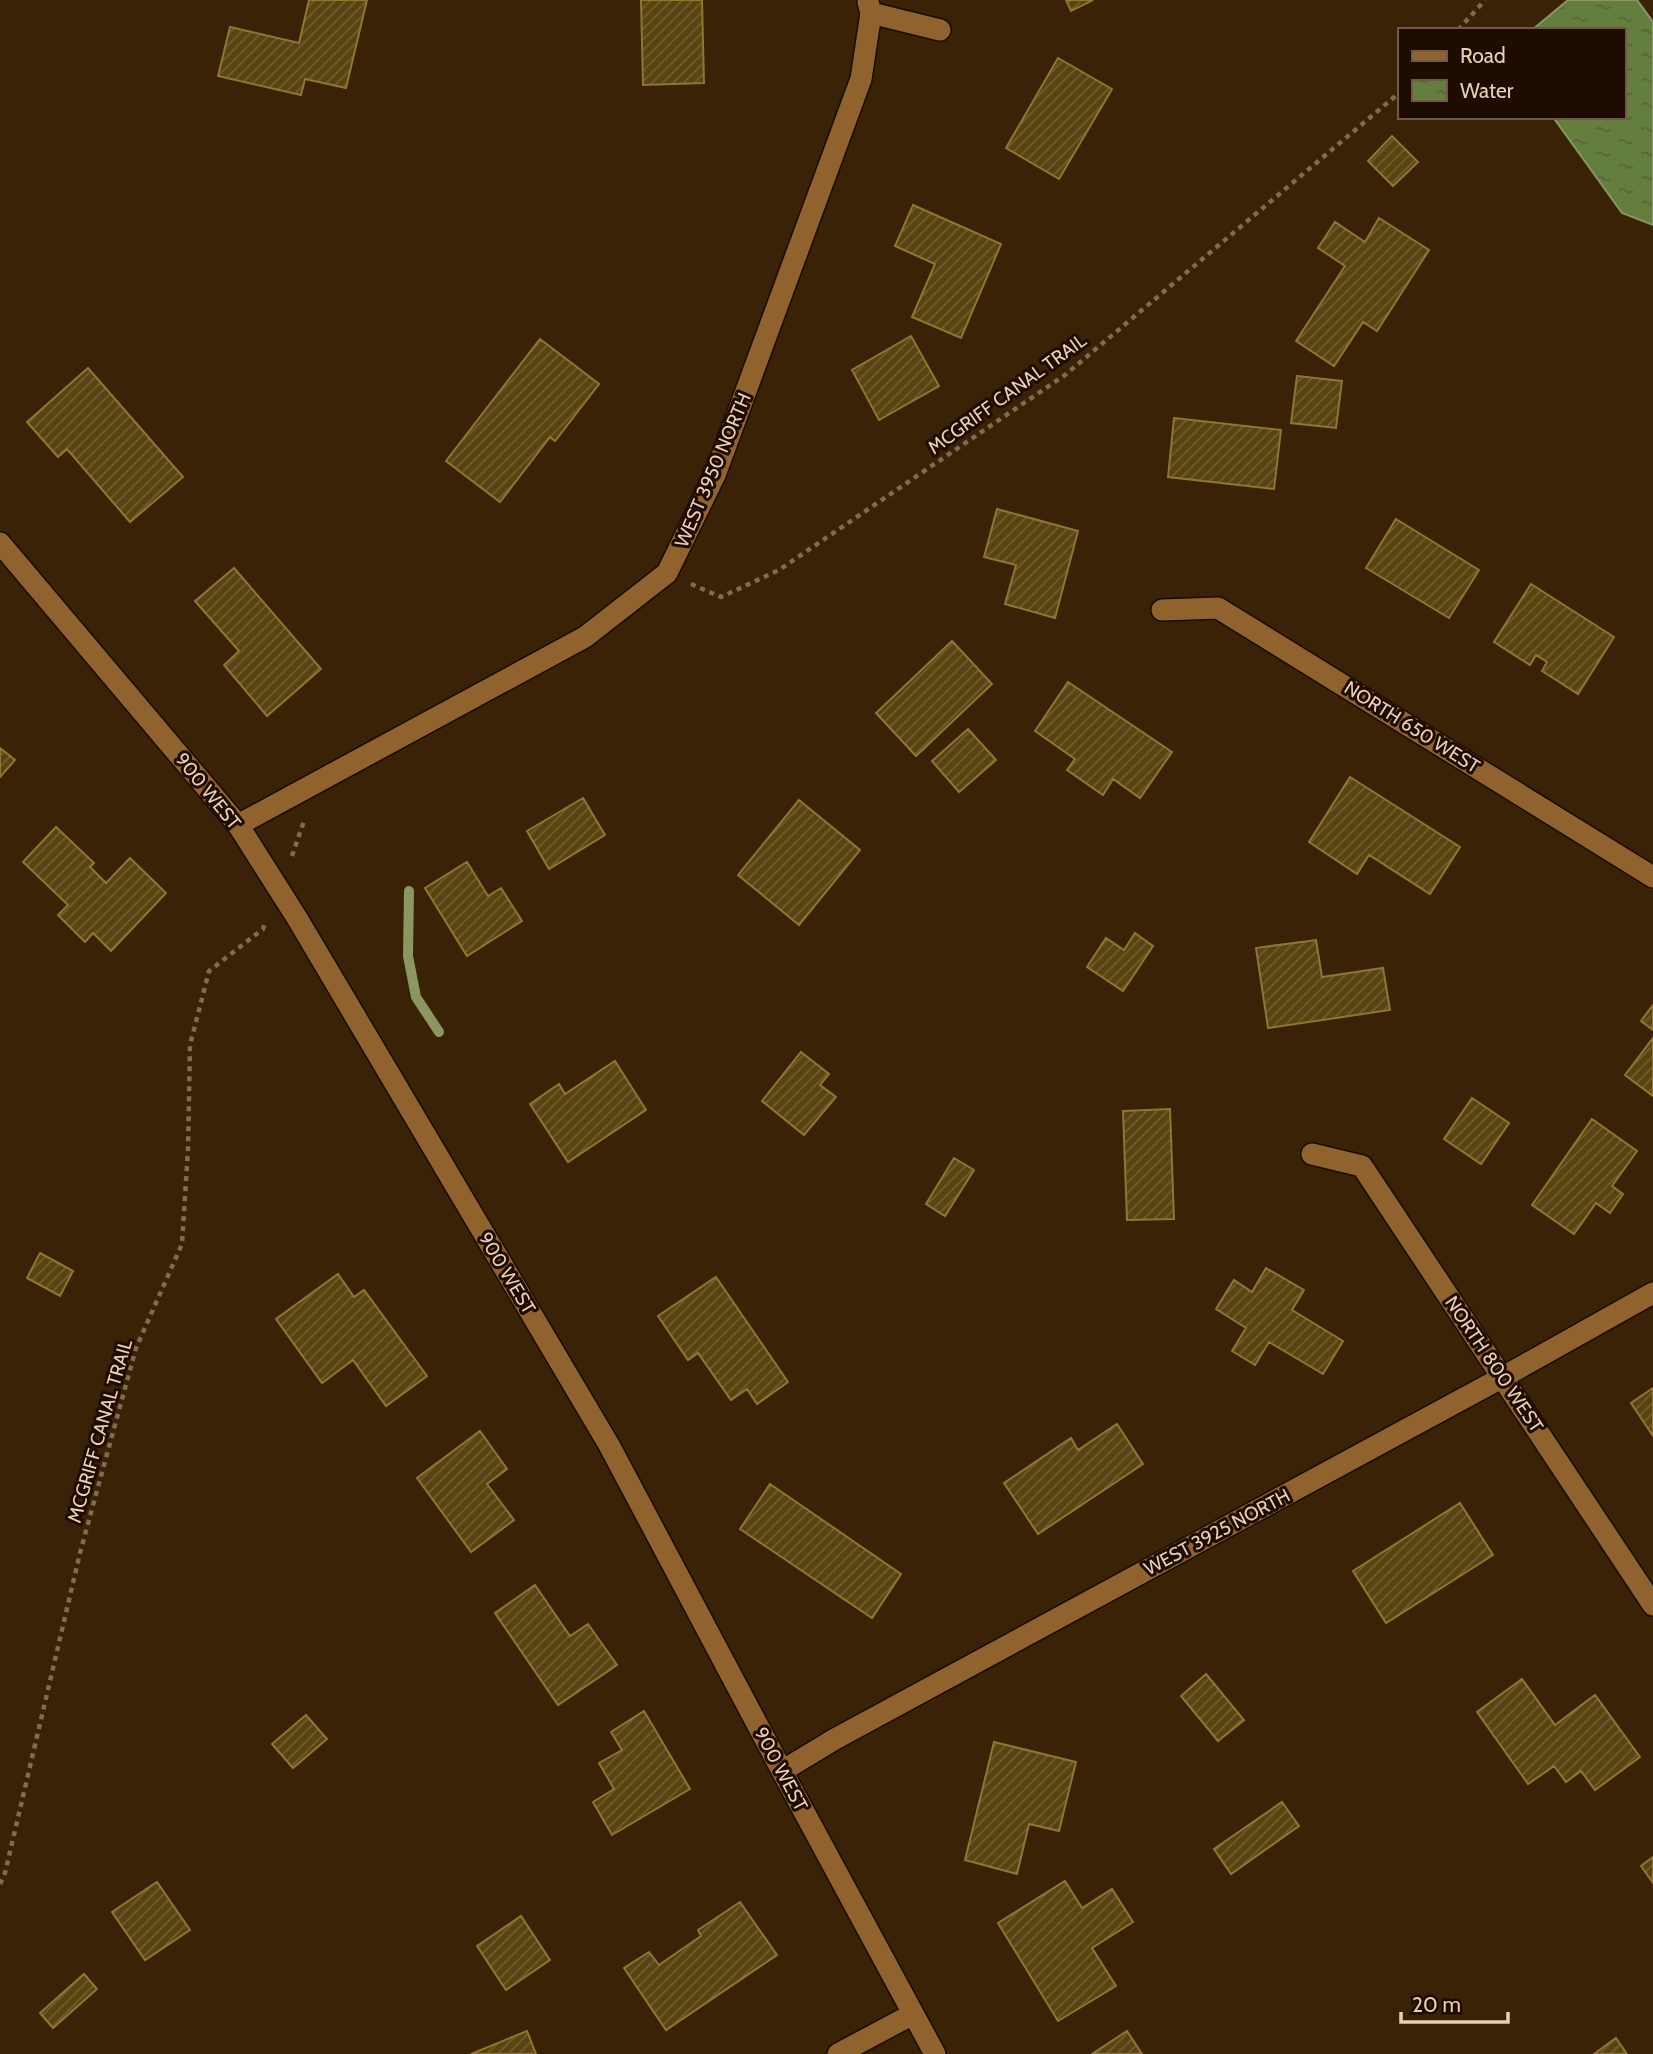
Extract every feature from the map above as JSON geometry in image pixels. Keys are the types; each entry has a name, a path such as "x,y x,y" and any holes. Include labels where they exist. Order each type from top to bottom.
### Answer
{"street":[{"path":"870,6 940,30"},
{"name":"WEST 3950 NORTH","path":"238,825 585,637 667,573 715,475 861,79 870,6"},
{"name":"900 WEST","path":"2,549 238,825 297,918 609,1445 935,2054"},
{"name":"NORTH 650 WEST","path":"1162,610 1218,608 1653,877"},
{"name":"NORTH 800 WEST","path":"1312,1154 1362,1166 1653,1605"},
{"name":"WEST 3925 NORTH","path":"782,1772 835,1739 1653,1293"},
{"path":"838,2054 913,2014"}],"path":[{"path":"1460,28 1485,0"},
{"name":"MCGRIFF CANAL TRAIL","path":"667,573 721,597 779,570 1065,374 1398,94"},
{"name":"MCGRIFF CANAL TRAIL","path":"0,1884 5,1873 80,1553 136,1349 182,1244 188,1149 190,1045 209,971 263,929"}],"water":[{"path":"1568,0 1637,0 1653,22 1653,225 1622,213 1554,119 1625,119 1625,28 1534,28"}],"building":[{"path":"309,0 367,0 346,88 305,79 301,95 218,76 230,27 299,43"},
{"path":"641,0 702,0 704,83 643,85"},
{"path":"1066,0 1093,0 1071,11"},
{"path":"1058,58 1112,89 1059,179 1006,148"},
{"path":"1392,136 1418,162 1393,186 1368,161"},
{"path":"913,205 1001,244 961,338 912,317 935,264 895,246"},
{"path":"1379,218 1429,250 1377,331 1363,322 1334,366 1296,341 1345,266 1318,248 1335,222 1365,242"},
{"path":"911,336 939,386 879,420 852,370"},
{"path":"540,339 599,384 555,441 550,437 500,502 446,461"},
{"path":"88,368 183,477 130,522 67,449 58,457 27,422"},
{"path":"1297,376 1342,381 1336,428 1291,423"},
{"path":"1174,418 1281,430 1274,489 1168,477"},
{"path":"997,509 1078,531 1055,618 1005,604 1016,565 984,557"},
{"path":"1396,519 1479,570 1449,618 1366,568"},
{"path":"234,568 321,669 267,716 224,665 239,651 195,601"},
{"path":"1531,584 1614,637 1578,694 1542,671 1547,662 1536,655 1530,665 1494,642"},
{"path":"952,641 992,684 916,756 876,713"},
{"path":"1068,682 1172,752 1140,798 1113,779 1103,795 1067,770 1075,759 1035,731"},
{"path":"968,729 996,760 959,792 932,761"},
{"path":"0,748 15,760 0,777"},
{"path":"1350,777 1460,847 1430,894 1369,855 1357,874 1309,842"},
{"path":"583,798 605,835 549,869 527,831"},
{"path":"799,800 860,850 799,925 738,875"},
{"path":"56,827 94,863 90,867 106,883 130,858 166,893 111,951 93,933 85,942 58,915 68,905 23,862"},
{"path":"467,862 488,896 501,888 522,921 467,956 425,888"},
{"path":"1135,933 1153,946 1123,991 1087,967 1106,938 1124,950"},
{"path":"1316,940 1322,977 1383,968 1390,1010 1268,1028 1256,948"},
{"path":"1653,1005 1653,1030 1641,1021"},
{"path":"1653,1038 1653,1096 1625,1075"},
{"path":"801,1052 829,1074 820,1085 836,1097 804,1135 762,1101"},
{"path":"615,1061 646,1110 568,1162 530,1104 559,1084 565,1094"},
{"path":"1472,1098 1509,1123 1481,1164 1444,1139"},
{"path":"1170,1109 1174,1219 1127,1220 1123,1111"},
{"path":"1592,1119 1637,1151 1612,1186 1623,1194 1610,1213 1596,1203 1574,1234 1532,1205"},
{"path":"954,1158 974,1170 945,1216 926,1204"},
{"path":"40,1253 73,1271 60,1296 27,1278"},
{"path":"1266,1268 1304,1290 1292,1310 1343,1341 1323,1374 1269,1342 1255,1365 1232,1351 1246,1328 1216,1309 1234,1280 1252,1292"},
{"path":"338,1274 354,1297 364,1290 427,1376 386,1406 353,1360 322,1383 276,1319"},
{"path":"716,1277 788,1382 757,1404 747,1389 731,1400 698,1353 688,1360 658,1316"},
{"path":"1653,1388 1653,1436 1631,1403"},
{"path":"1117,1424 1143,1464 1038,1534 1004,1483 1071,1438 1078,1450"},
{"path":"480,1431 507,1469 487,1484 514,1520 471,1552 417,1478"},
{"path":"770,1484 901,1574 872,1618 740,1529"},
{"path":"1460,1503 1493,1555 1386,1623 1353,1571"},
{"path":"535,1585 570,1636 588,1624 617,1665 558,1705 495,1613"},
{"path":"1206,1674 1244,1720 1218,1741 1181,1696"},
{"path":"1522,1679 1555,1725 1595,1695 1640,1757 1595,1790 1581,1771 1566,1782 1554,1766 1528,1784 1477,1712"},
{"path":"644,1711 690,1789 612,1835 593,1802 614,1789 599,1763 622,1750 611,1732"},
{"path":"306,1715 327,1739 293,1768 272,1744"},
{"path":"994,1742 1076,1762 1059,1831 1029,1824 1017,1874 965,1860"},
{"path":"1282,1802 1299,1826 1231,1874 1214,1849"},
{"path":"1653,1857 1653,1883 1641,1866"},
{"path":"1065,1881 1082,1908 1112,1889 1133,1922 1092,1948 1116,1986 1058,2021 998,1923"},
{"path":"157,1882 190,1930 145,1960 112,1912"},
{"path":"740,1902 777,1955 666,2030 624,1968 649,1952 659,1965 701,1936 698,1930"},
{"path":"521,1916 550,1960 506,1990 477,1946"},
{"path":"84,1974 97,1989 53,2028 40,2013"},
{"path":"527,2031 536,2054 471,2054"},
{"path":"1127,2031 1142,2054 1092,2054"},
{"path":"1616,2038 1627,2054 1594,2054"}],"waterway":[{"path":"409,891 408,956 416,997 439,1032"}]}
